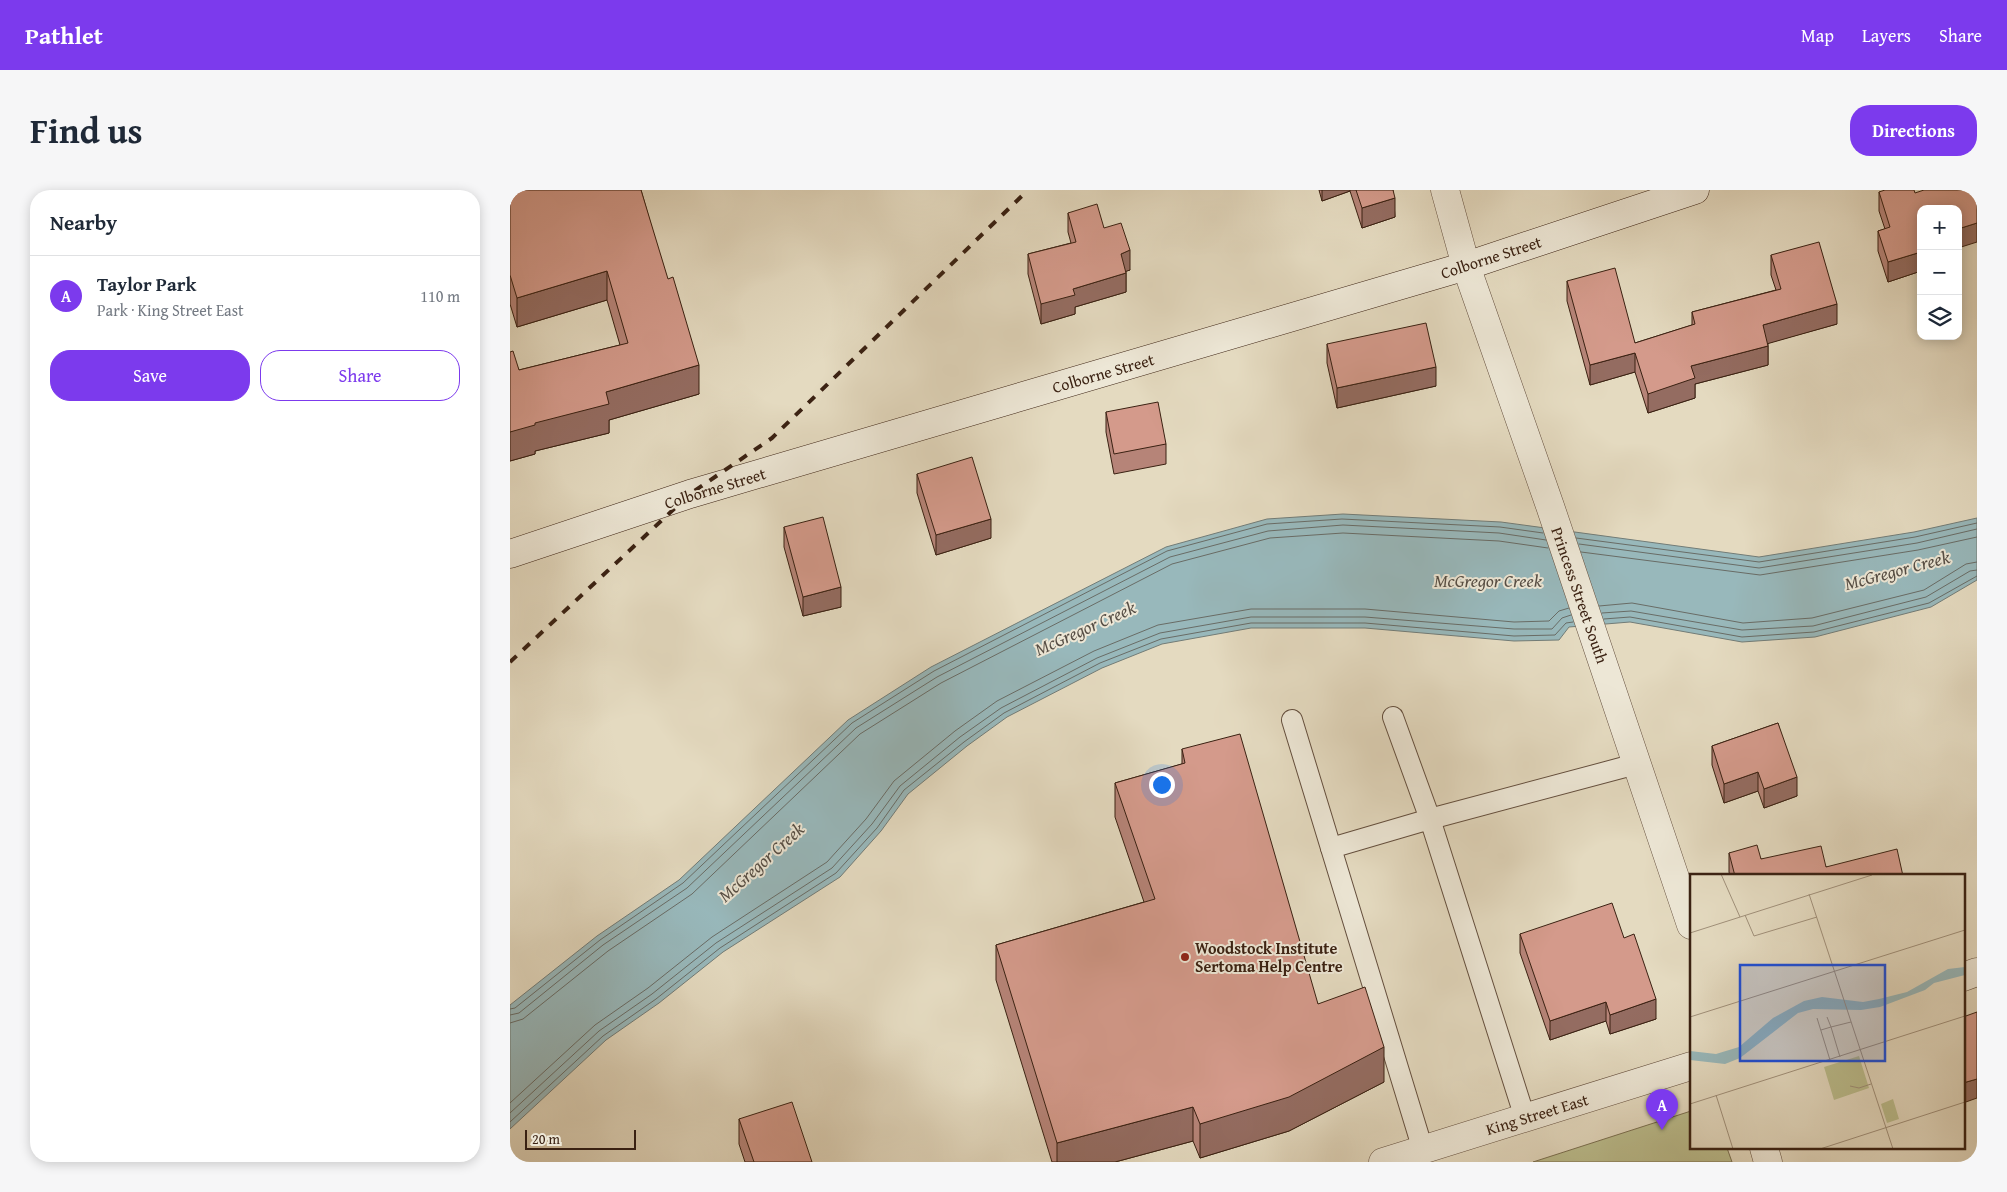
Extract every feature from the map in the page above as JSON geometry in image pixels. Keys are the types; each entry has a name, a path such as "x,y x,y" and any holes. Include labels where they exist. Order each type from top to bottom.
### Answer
{"street":[{"name":"Princess Street South","path":"1445,190 1466,266 1550,506 1690,922"},
{"name":"Colborne Street","path":"510,554 709,488 1466,266 1695,190"},
{"path":"1964,977 1977,972"},
{"name":"King Street East","path":"1384,1162 1690,1066"}],"lane":[{"path":"1393,716 1430,818 1525,1118"},
{"path":"1292,720 1423,1150"},
{"path":"1331,848 1430,818 1636,764"}],"green space":[{"path":"1690,1111 1690,1150 1728,1150 1732,1162 1533,1162"}],"water":[{"name":"McGregor Creek","path":"1343,514 1501,522 1759,557 1914,532 1977,518 1977,580 1931,607 1815,637 1742,642 1630,622 1569,627 1559,640 1514,641 1365,628 1251,628 1162,644 1102,668 1007,717 967,746 908,794 881,831 840,877 723,952 659,1003 606,1040 510,1129 510,1005 597,936 679,880 848,720 931,667 1166,547 1267,519"}],"building":[{"path":"510,190 641,190 668,279 673,277 699,365 606,392 609,404 535,423 535,425 510,432 510,352 513,351 519,370 628,343 607,271 517,298 510,275"},
{"path":"1356,190 1393,190 1395,198 1362,208"},
{"path":"1885,190 1914,190 1915,193 1924,190 1977,190 1977,223 1962,228 1962,205 1917,205 1917,253 1888,262 1878,231 1890,227 1879,192"},
{"path":"1097,204 1104,228 1121,223 1130,250 1121,254 1126,273 1073,289 1075,295 1041,304 1028,254 1076,242 1068,213"},
{"path":"1819,242 1837,304 1763,325 1768,346 1691,366 1695,378 1648,394 1635,353 1590,365 1567,281 1615,268 1635,343 1695,324 1692,312 1781,289 1771,255"},
{"path":"1426,323 1436,367 1337,388 1327,344"},
{"path":"1158,402 1166,444 1114,454 1106,412"},
{"path":"972,457 991,519 936,535 917,474"},
{"path":"823,517 841,587 803,597 784,527"},
{"path":"1778,723 1797,777 1764,789 1758,772 1724,784 1712,746"},
{"name":"Woodstock Institute Sertoma Help Centre","path":"1240,734 1318,1004 1365,987 1384,1047 1289,1097 1200,1124 1193,1107 1057,1143 996,945 1155,899 1115,783 1185,763 1182,749"},
{"path":"1757,845 1761,859 1821,846 1826,867 1897,849 1903,874 1734,874 1729,853"},
{"path":"1612,903 1624,938 1634,934 1656,999 1610,1015 1606,1002 1550,1021 1520,934"},
{"path":"1977,1012 1977,1079 1964,1083 1964,1017"},
{"path":"792,1102 812,1162 754,1162 739,1119"}],"railway":[{"path":"510,662 690,494 772,438 1028,190"}],"place":[{"name":"Woodstock Institute Sertoma Help Centre","path":"1185,957"},
{"name":"Taylor Park","path":"1662,1130"}]}
